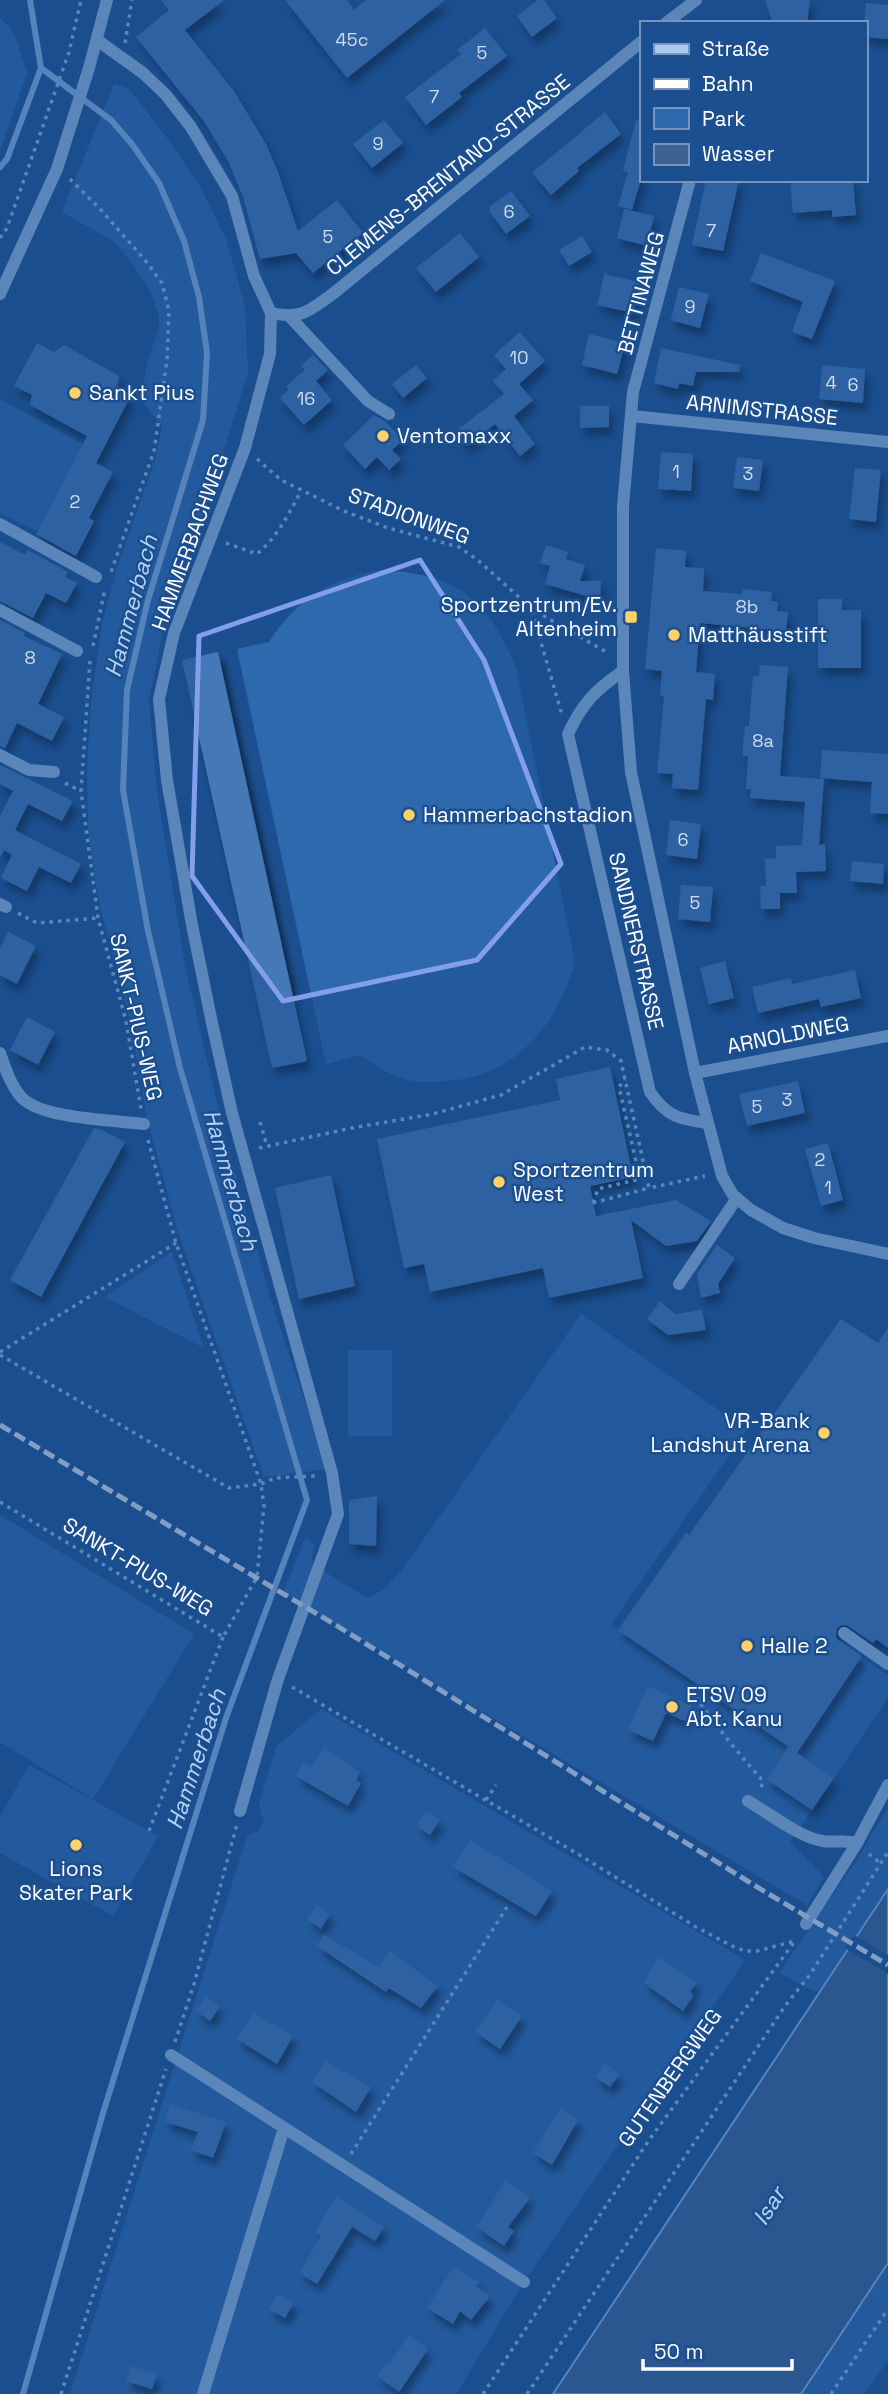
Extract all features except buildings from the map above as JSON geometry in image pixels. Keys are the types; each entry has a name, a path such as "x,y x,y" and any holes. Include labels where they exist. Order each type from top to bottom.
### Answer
{"street":[{"path":"0,294 57,169 107,0"},
{"path":"675,20 696,0"},
{"name":"HAMMERBACHWEG","path":"97,40 143,73 166,95 191,127 232,197 254,276 271,313 270,354 245,448 174,633 159,699 167,780 192,925 232,1112 332,1473 338,1514 278,1679 240,1811"},
{"name":"CLEMENS-BRENTANO-STRASSE","path":"291,318 307,312 334,293 640,43"},
{"name":"BETTINAWEG","path":"632,416 633,392 689,182"},
{"path":"271,313 291,318 368,401 389,414"},
{"name":"ARNIMSTRASSE","path":"632,416 888,442"},
{"name":"SANDNERSTRASSE","path":"632,416 628,432 623,506 623,671 631,772 695,1073 722,1176 737,1198 751,1210 783,1228 814,1238 888,1254"},
{"path":"0,524 96,577"},
{"path":"0,611 76,651"},
{"path":"568,734 578,712 597,689 623,671"},
{"name":"SANDNERSTRASSE","path":"568,734 650,1092 661,1108 683,1119 707,1124"},
{"path":"0,755 29,771 54,772"},
{"name":"ARNOLDWEG","path":"695,1073 888,1036"},
{"path":"0,1053 21,1097 36,1108 68,1116 144,1124"},
{"path":"679,1284 737,1198"},
{"path":"844,1633 888,1664"},
{"path":"806,1924 857,1843 888,1786"},
{"path":"748,1801 821,1842 847,1840 857,1843"},
{"path":"171,2055 524,2282"},
{"path":"203,2394 284,2128"}],"path":[{"path":"0,237 8,228 64,68 81,0"},
{"path":"122,57 132,0"},
{"path":"57,169 77,185 145,260 162,284 169,311 167,360 154,451 107,581 93,647"},
{"path":"0,229 8,228"},
{"name":"STADIONWEG","path":"245,448 281,480 301,491 388,528 459,547 479,561 532,609 603,649 623,671"},
{"path":"231,545 257,554 278,532 301,491"},
{"path":"532,609 568,734"},
{"name":"SANKT-PIUS-WEG","path":"0,1502 223,1636 257,1577 264,1506 261,1484 176,1243 144,1124 126,1021 97,918 81,791 90,660"},
{"path":"3,906 37,923 97,918"},
{"path":"243,1151 433,1114 501,1095 585,1046 607,1050 621,1061 649,1188"},
{"path":"625,1079 619,1087 640,1179 598,1189 593,1203 698,1177 722,1176"},
{"path":"260,1122 267,1146"},
{"path":"176,1243 0,1353 229,1488 261,1484 275,1478 324,1476"},
{"path":"149,1831 223,1636"},
{"path":"278,1679 732,1946 745,1951 757,1951 795,1941"},
{"path":"696,1697 711,1721 726,1735 762,1780 763,1784 748,1801"},
{"path":"486,1800 496,1785"},
{"path":"61,2394 194,1984 240,1811"},
{"path":"527,2394 887,1856"},
{"path":"343,2166 507,1907"},
{"name":"GUTENBERGWEG","path":"483,2394 649,2140 806,1924"},
{"path":"831,2394 888,2309"}],"highlighted area":[{"path":"420,560 484,660 561,864 477,960 283,1001 192,876 199,636"}],"green space":[{"path":"0,17 14,33 27,73 0,151"},
{"path":"114,84 128,88 171,143 202,190 226,239 245,306 248,372 212,489 166,617 149,700 156,784 185,966 224,1133 270,1297 327,1469 264,1477 178,1232 147,1118 128,1012 99,902 88,831 87,762 92,694 102,624 117,568 156,457 162,427 141,399 147,364 159,327 159,316 152,294 115,242 62,212"},
{"path":"0,399 83,444 37,531 0,513"},
{"name":"Hammerbachstadion","path":"380,570 430,577 466,594 481,607 505,644 516,668 575,961 558,1006 530,1044 493,1070 470,1078 437,1082 413,1081 389,1073 360,1055 326,1064 237,649 269,642 291,613 330,585"},
{"path":"172,1252 204,1348 105,1297"},
{"path":"581,1314 747,1430 611,1624 788,1747 766,1779 812,1810 790,1842 824,1877 807,1905 283,1593 306,1536 315,1545 311,1559 331,1576 368,1598 383,1590 403,1569"},
{"path":"348,1350 392,1350 392,1436 348,1436"},
{"path":"0,1515 194,1634 93,1799 0,1742"},
{"path":"861,1657 888,1675 888,1698 834,1778 797,1753"},
{"path":"321,1709 745,1960 524,2282 456,2394 70,2394 247,1837 250,1833 258,1832 265,1818 261,1815 259,1803 277,1746"},
{"name":"Lions Skater Park","path":"29,1765 158,1836 113,1916 0,1853 0,1817"},
{"path":"888,1807 888,1889 819,1993 779,1973 857,1860"},
{"path":"888,2263 888,2360 864,2394 801,2394"}],"water":[{"name":"Isar","path":"888,1889 888,2263 801,2394 553,2394"}],"pier":[{"path":"854,1935 888,1955 888,1974 845,1948"}],"waterway":[{"name":"Hammerbach","path":"23,2394 103,2113 226,1718 307,1500 180,1068 148,931 123,790 127,690 148,600 203,420 207,353 199,297 184,241 159,183 132,144 111,120 41,68 30,0"},
{"path":"0,167 7,159 41,68"}],"railway":[{"path":"0,1425 334,1624 762,1890 888,1965"}],"place":[{"name":"Sankt Pius","path":"75,393"},
{"name":"Ventomaxx","path":"383,436"},
{"name":"Sportzentrum/Ev. Altenheim","path":"631,617"},
{"name":"Matthäusstift","path":"674,635"},
{"name":"Hammerbachstadion","path":"409,815"},
{"name":"Sportzentrum West","path":"499,1182"},
{"name":"VR-Bank Landshut Arena","path":"824,1433"},
{"name":"Halle 2","path":"747,1646"},
{"name":"ETSV 09 Abt. Kanu","path":"672,1707"},
{"name":"Lions Skater Park","path":"76,1845"}]}
